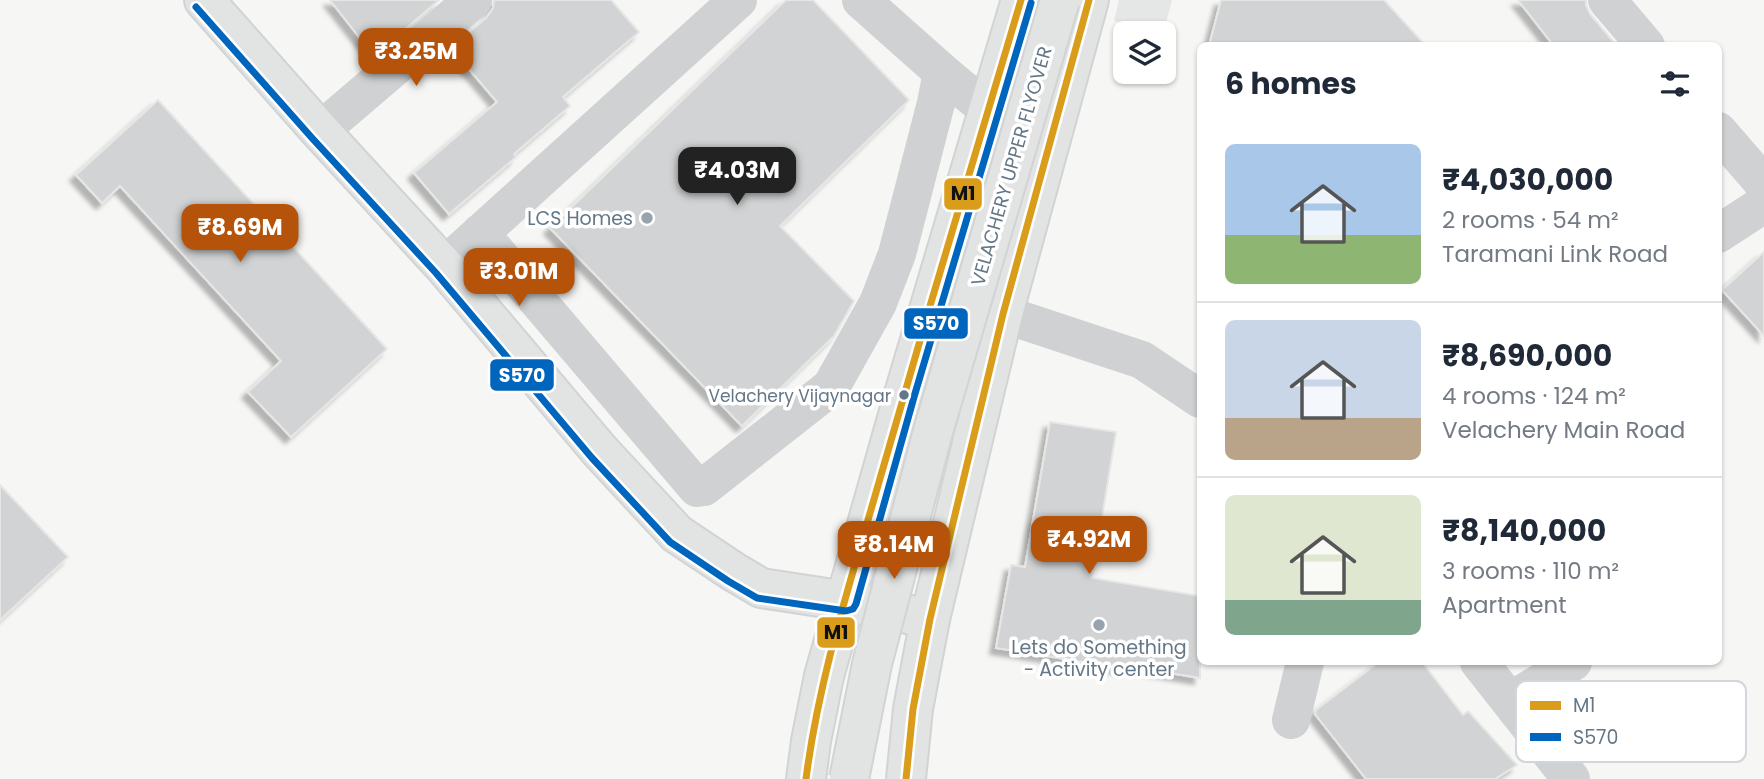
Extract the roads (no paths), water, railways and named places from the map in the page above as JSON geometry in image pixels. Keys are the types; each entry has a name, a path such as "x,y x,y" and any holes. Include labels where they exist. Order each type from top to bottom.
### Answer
{"main road":[{"path":"204,0 444,266 600,451 677,534 761,588 846,601 930,619"},
{"path":"806,779 824,676 1021,0"},
{"name":"VELACHERY UPPER FLYOVER","path":"849,779 872,664 932,435 1060,0"},
{"path":"906,779 913,709 930,619 1003,314 1089,0"}],"street":[{"path":"320,131 473,0"},
{"path":"444,266 738,0"},
{"path":"861,0 989,111"},
{"path":"1607,0 1643,42"},
{"path":"480,233 697,488 704,487 831,387 878,303 897,254 942,72"},
{"path":"1722,136 1764,184"},
{"path":"1722,231 1764,204"},
{"path":"1003,314 1142,360 1197,397"},
{"path":"1292,720 1305,665"},
{"path":"1481,665 1516,708"},
{"path":"1543,681 1568,665"},
{"path":"1511,701 1516,698"},
{"path":"1558,762 1571,779"}],"place":[{"name":"LCS Homes","path":"647,218"},
{"name":"Velachery Vijaynagar","path":"904,395"},
{"name":"Lets do Something - Activity center","path":"1099,625"}]}
